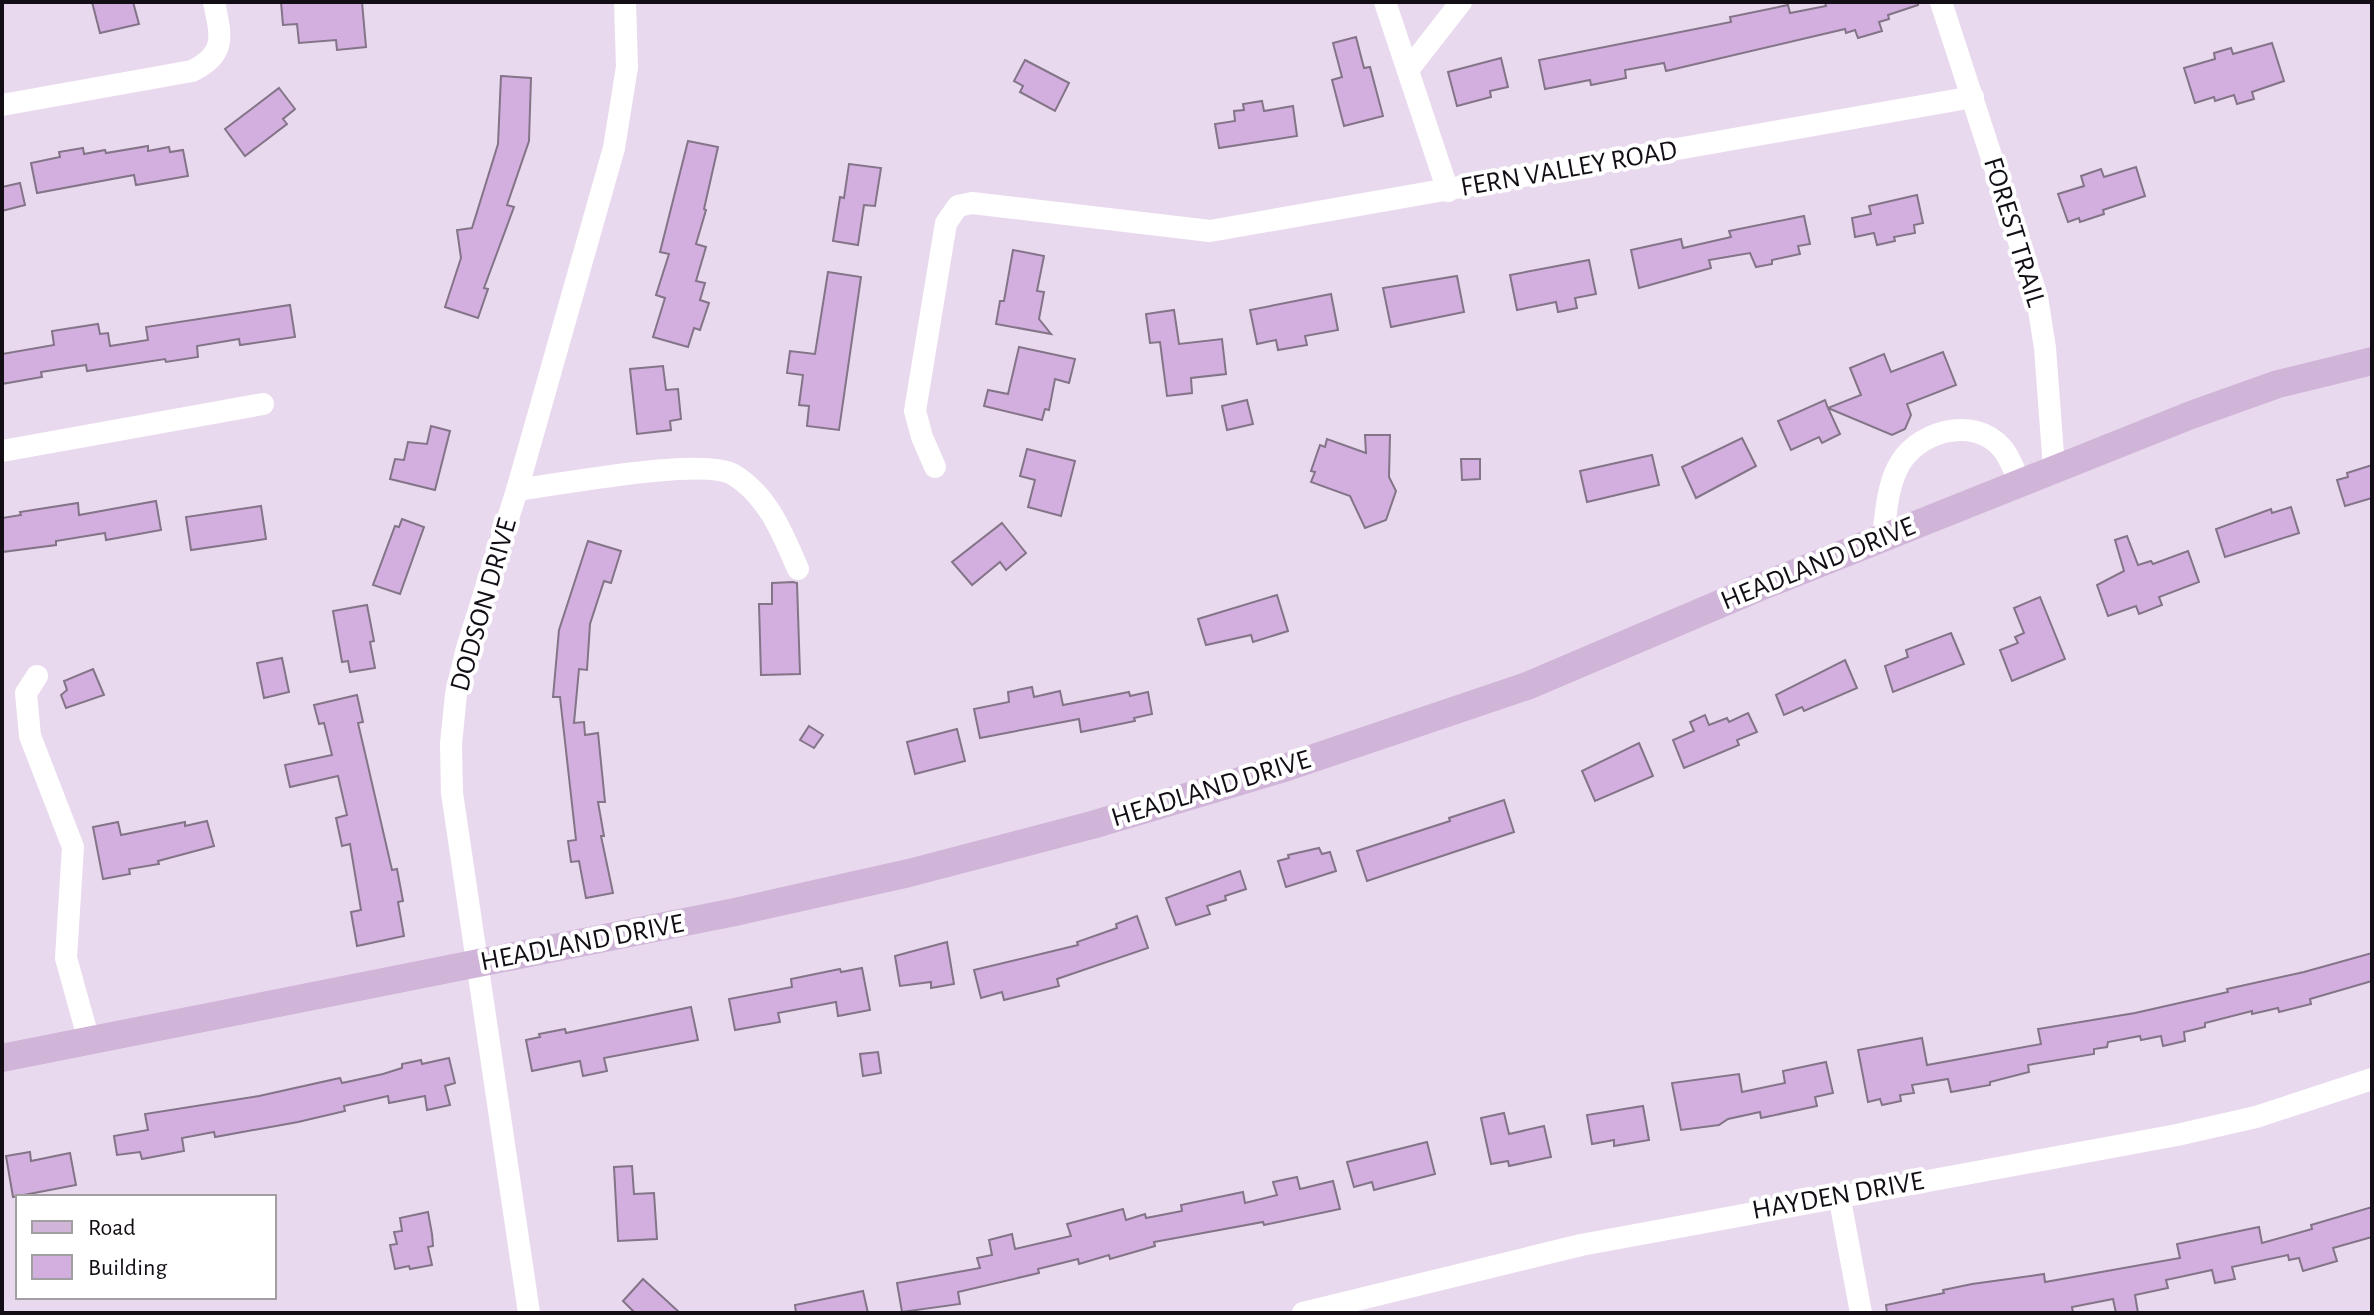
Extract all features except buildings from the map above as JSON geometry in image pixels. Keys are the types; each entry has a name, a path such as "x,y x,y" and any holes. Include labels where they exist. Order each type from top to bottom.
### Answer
{"main road":[{"name":"HEADLAND DRIVE","path":"2,1058 735,912 909,873 1092,825 1284,768 1527,686 2054,468 2278,384 2372,361"}],"street":[{"path":"2,105 192,71 209,63 218,49 220,32 214,2"},
{"name":"DODSON DRIVE","path":"529,1313 452,793 451,744 456,694 467,648 517,490 614,148 627,67 625,2"},
{"path":"1385,2 1448,191"},
{"path":"1408,70 1461,2"},
{"name":"FOREST TRAIL","path":"1941,2 2037,297 2045,348 2054,468"},
{"name":"FERN VALLEY ROAD","path":"935,467 915,411 946,223 958,206 972,203 1210,231 1973,97"},
{"path":"2,451 263,404"},
{"path":"1883,537 1889,491 1898,466 1919,441 1942,431 1968,431 1990,439 2003,449 2020,482"},
{"path":"517,490 674,470 708,468 732,472 756,492 781,528 798,569"},
{"path":"37,676 26,693 30,736 73,847 66,958 89,1041"},
{"name":"HAYDEN DRIVE","path":"1303,1313 1581,1245 2177,1135 2256,1117 2372,1079"},
{"path":"1839,1195 1861,1313"}]}
